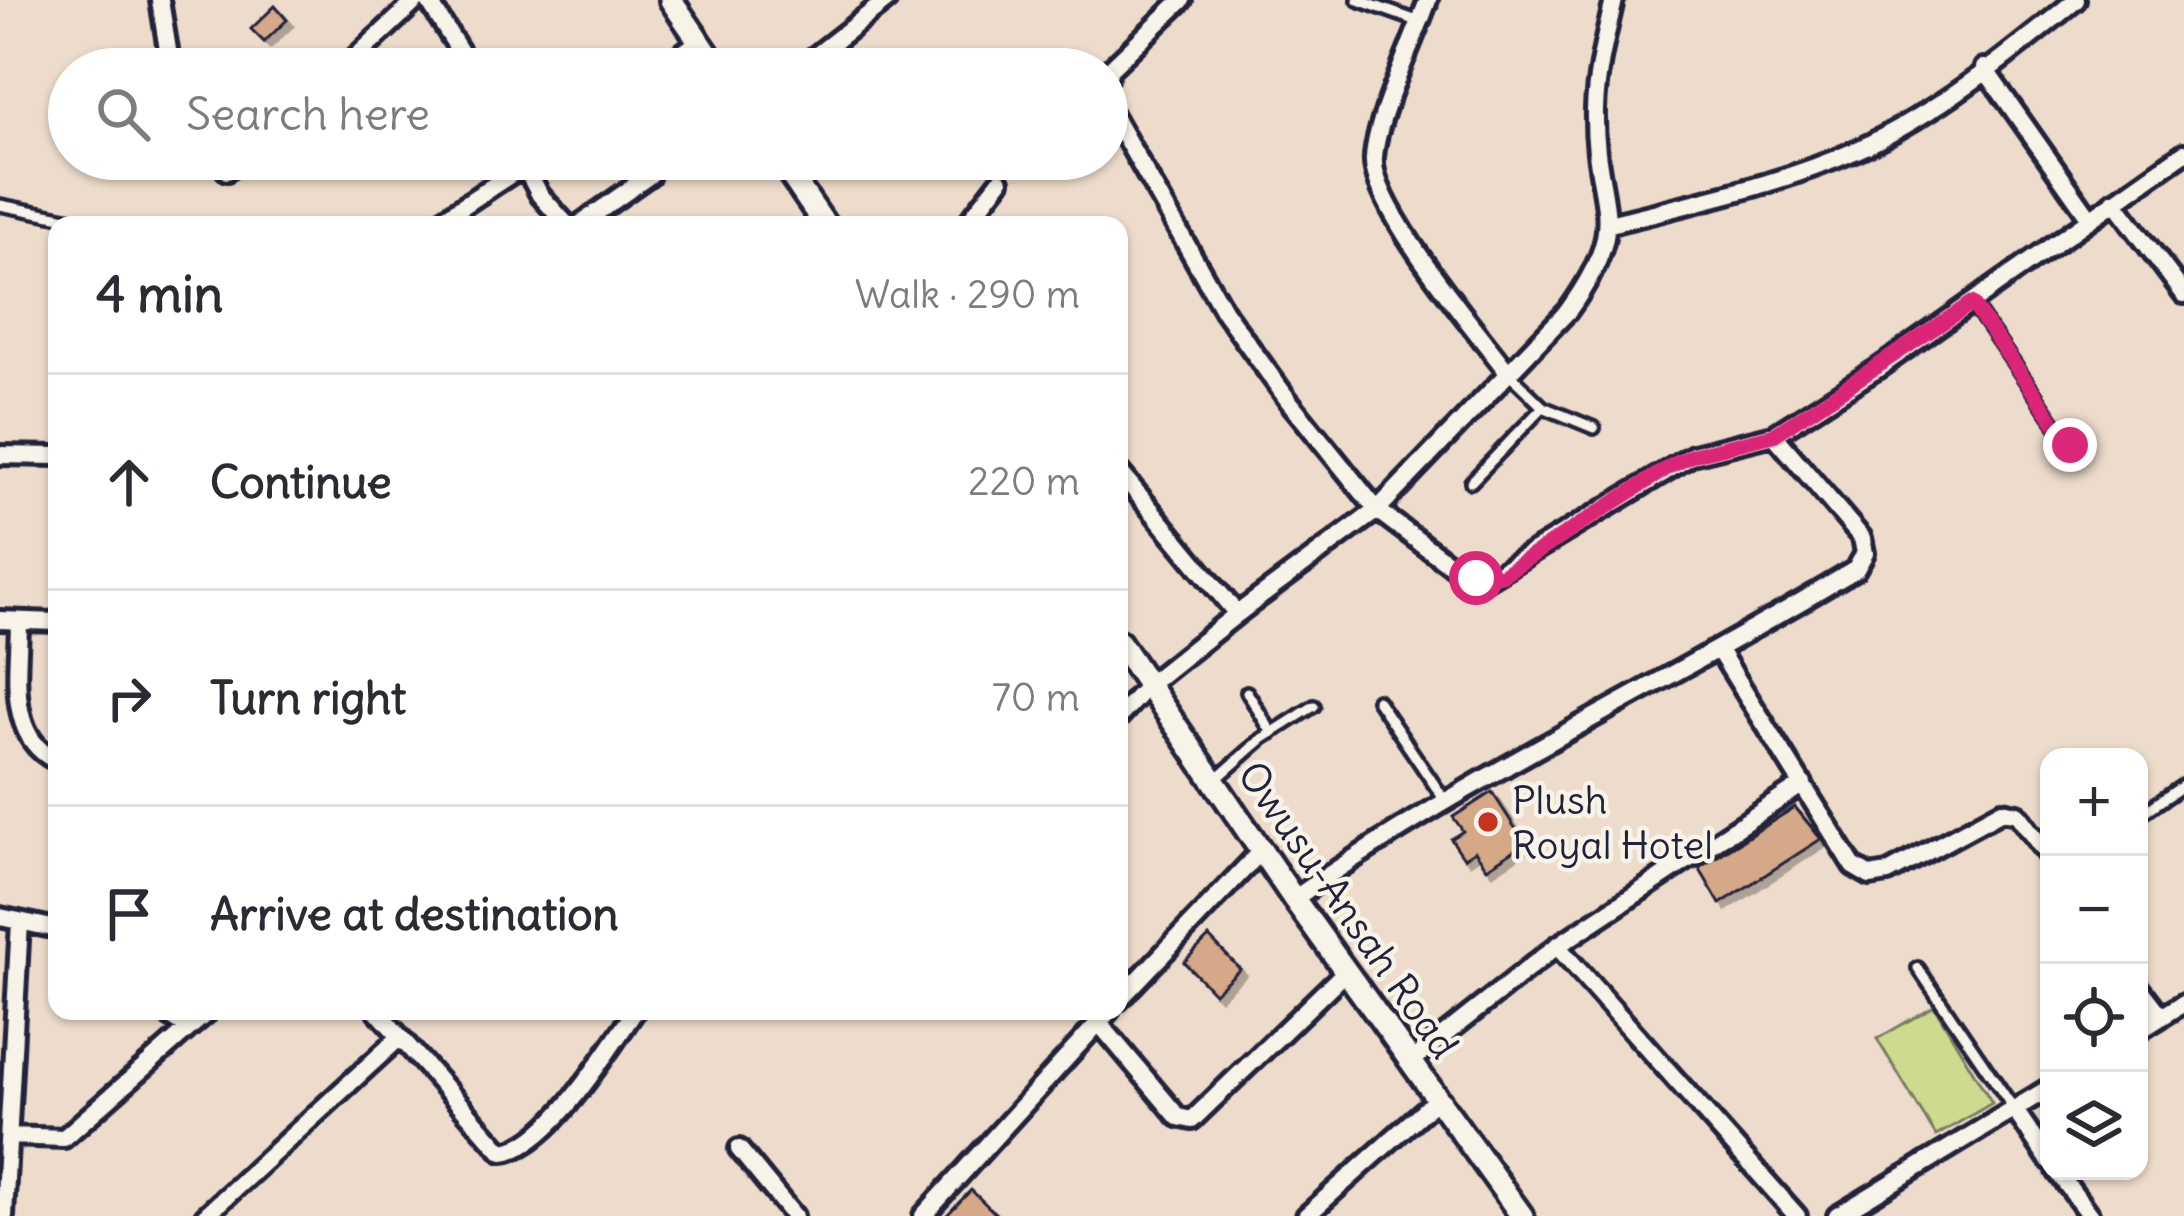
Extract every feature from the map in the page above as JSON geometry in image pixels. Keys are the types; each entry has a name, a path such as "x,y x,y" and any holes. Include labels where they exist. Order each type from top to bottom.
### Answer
{"street":[{"path":"160,0 168,48"},
{"path":"366,48 417,0"},
{"path":"428,0 458,48"},
{"path":"671,0 704,48"},
{"path":"826,48 887,0"},
{"path":"1128,52 1182,0"},
{"path":"1427,0 1378,137 1374,175 1394,217 1509,374"},
{"path":"1128,707 1148,685 1237,614 1377,510 1509,374 1592,278 1610,224 1595,108 1614,0"},
{"path":"1610,224 1751,187 1855,151 1914,121 2076,0"},
{"path":"690,48 700,41"},
{"path":"1984,68 2089,217"},
{"path":"1128,142 1224,311 1377,510 1461,573 1488,579 1681,461 1774,435 2184,154"},
{"path":"447,216 499,180"},
{"path":"534,180 540,196 559,216"},
{"path":"592,216 643,180"},
{"path":"795,180 820,216"},
{"path":"973,216 1000,181"},
{"path":"2114,201 2184,294"},
{"path":"1294,899 1444,799 1720,652 1856,569 1865,554 1862,538 1774,435"},
{"path":"0,455 48,456"},
{"path":"1128,482 1237,614"},
{"path":"48,622 9,621 22,727 35,747 48,755"},
{"path":"1720,652 1852,866 1870,876 1888,873 2002,811 2018,814 2048,856"},
{"name":"Owusu-Ansah Road","path":"1128,655 1294,899 1522,1216"},
{"path":"1410,1062 1557,946 1803,784"},
{"path":"1128,991 1261,851"},
{"path":"0,917 48,927"},
{"path":"4,1216 20,922"},
{"path":"1557,946 1797,1216"},
{"path":"1103,1020 1178,1117 1192,1120 1346,972"},
{"path":"2148,999 2162,1017"},
{"path":"2148,1026 2184,1003"},
{"path":"176,1020 189,1028"},
{"path":"9,1136 64,1138 198,1020"},
{"path":"385,1020 502,1152 528,1143 586,1081 629,1020"},
{"path":"923,1216 1095,1020"},
{"path":"205,1216 400,1036"},
{"path":"1837,1216 2040,1093"},
{"path":"1306,1216 1437,1100"},
{"path":"2014,1109 2040,1147"},
{"path":"739,1149 794,1216"},
{"path":"2064,1180 2090,1216"}],"lane":[{"path":"1358,0 1420,22"},
{"path":"0,205 56,216"},
{"path":"1972,303 2070,445"},
{"path":"1509,374 1543,407 1594,428"},
{"path":"1471,482 1543,407"},
{"path":"1247,692 1272,733"},
{"path":"1377,700 1444,799"},
{"path":"1214,781 1272,733 1314,706"},
{"path":"2148,810 2184,785"},
{"path":"1918,968 2014,1109"}],"green space":[{"path":"1934,1006 1992,1103 1936,1136 1877,1039"}],"building":[{"path":"275,6 287,20 264,42 251,29"},
{"path":"1492,792 1525,843 1487,868 1475,851 1464,858 1451,839 1463,831 1453,817"},
{"path":"1795,807 1821,839 1720,904 1699,868"},
{"path":"1209,937 1240,969 1214,993 1184,962"},
{"path":"971,1190 998,1216 946,1216"}],"place":[{"name":"Plush Royal Hotel","path":"1488,822"}],"route":[{"path":"1476,578 1502,575 1693,455 1774,435 1972,303 2070,445"}]}
